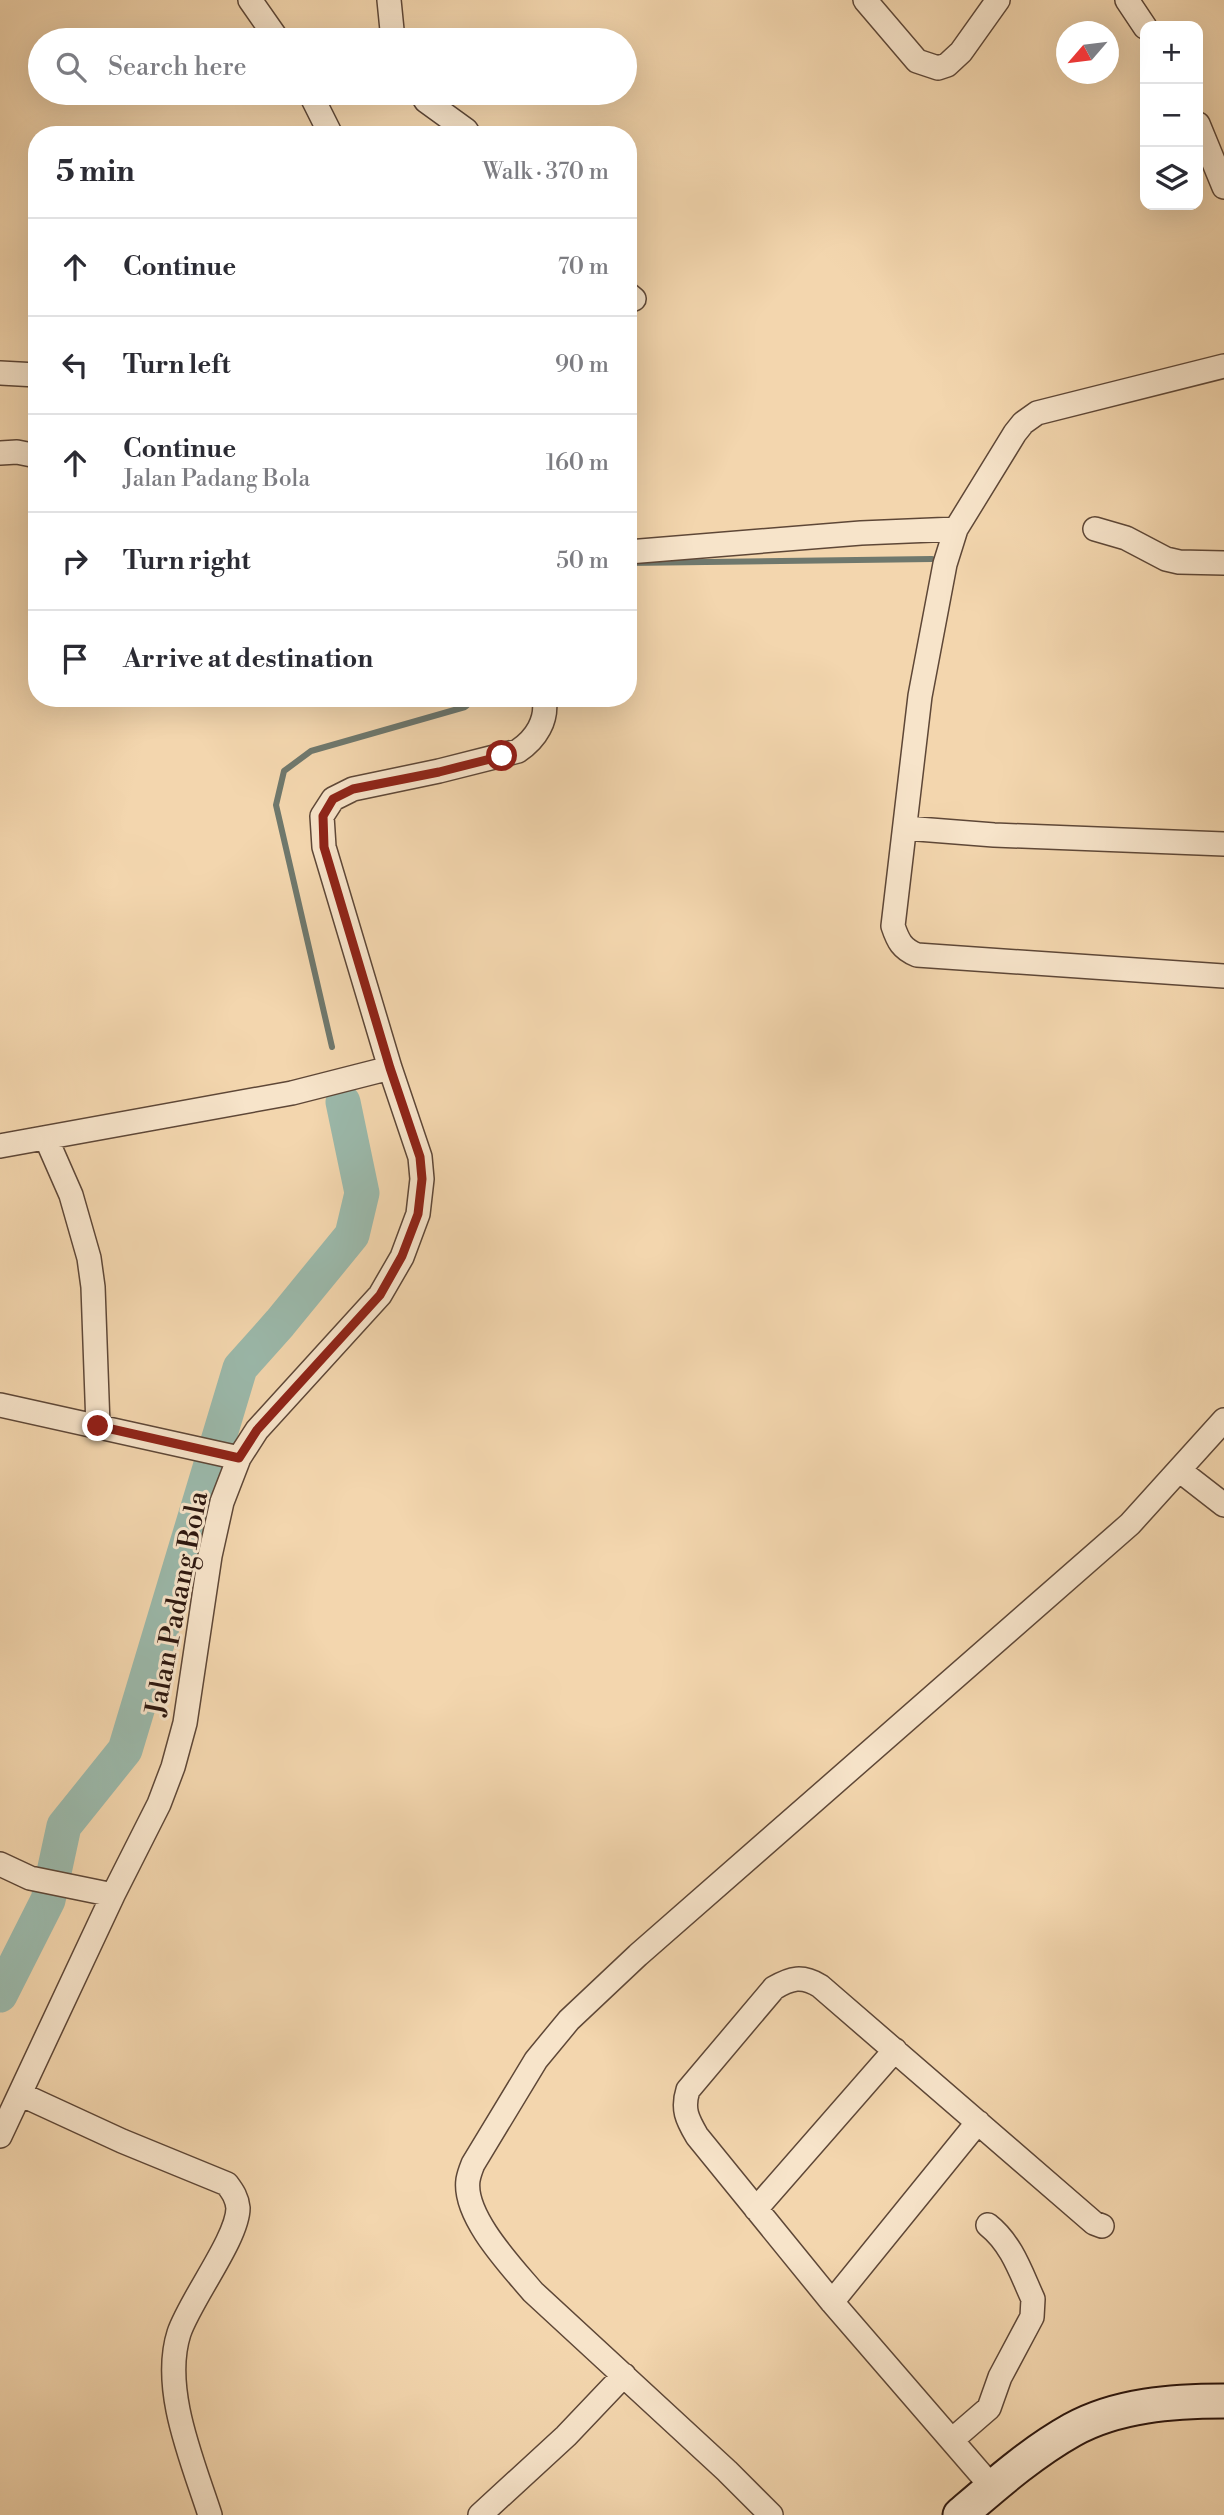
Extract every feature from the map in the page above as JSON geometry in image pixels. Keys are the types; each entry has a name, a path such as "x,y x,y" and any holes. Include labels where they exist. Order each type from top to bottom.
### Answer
{"street":[{"path":"250,0 270,28"},
{"path":"389,0 392,28"},
{"path":"865,0 917,61 938,68 947,65 961,52 998,0"},
{"path":"1127,0 1141,21"},
{"path":"316,105 326,126"},
{"path":"431,105 459,126"},
{"path":"1203,136 1224,187"},
{"path":"1224,366 1037,413 1015,433 952,540 942,578 920,696 893,926 905,950 917,955 1224,976"},
{"path":"0,373 28,375"},
{"path":"0,453 28,454"},
{"path":"1096,529 1126,538 1167,559 1179,562 1224,563"},
{"path":"637,551 861,533 952,540"},
{"name":"Jalan Padang Bola","path":"0,2135 159,1804 173,1767 185,1723 210,1556 222,1502 219,1453 257,1430 380,1295 402,1256 418,1214 422,1179 420,1157 390,1068 324,847 323,816 333,799 353,789 439,772 518,751 528,744 543,722 544,707"},
{"path":"905,828 994,835 1224,845"},
{"path":"0,1146 292,1093 390,1068"},
{"path":"46,1138 71,1195 89,1258 93,1287 98,1426"},
{"path":"0,1405 219,1453"},
{"path":"771,2515 533,2292 509,2265 475,2213 468,2182 473,2164 536,2060 569,2020 638,1955 1130,1524 1224,1420"},
{"path":"1179,1470 1224,1505"},
{"path":"0,1864 30,1878 113,1895"},
{"path":"992,2487 832,2302 697,2136 686,2118 683,2104 688,2090 774,1988 788,1980 802,1977 814,1983 895,2050 1094,2223 1102,2226"},
{"path":"756,2209 895,2050"},
{"path":"20,2094 122,2141 227,2184 236,2197 238,2210 234,2225 192,2304 179,2334 174,2357 178,2410 211,2515"},
{"path":"832,2302 978,2122"},
{"path":"952,2440 989,2408 1000,2377 1032,2317 1034,2308 1033,2299 1012,2253 1004,2240 988,2225"},
{"path":"480,2515 566,2436 624,2375"},
{"path":"964,2513 992,2487 1073,2429 1110,2414 1164,2403 1224,2401"}],"waterway":[{"path":"637,563 932,559"},
{"path":"332,1047 276,805 284,771 311,751 465,707"},
{"path":"0,1995 48,1900 64,1826 125,1750 240,1368 352,1235 362,1193 343,1102"}],"route":[{"path":"98,1426 239,1458 257,1430 380,1295 402,1256 418,1214 422,1179 420,1157 390,1068 324,847 323,816 333,799 353,789 502,756"}]}
